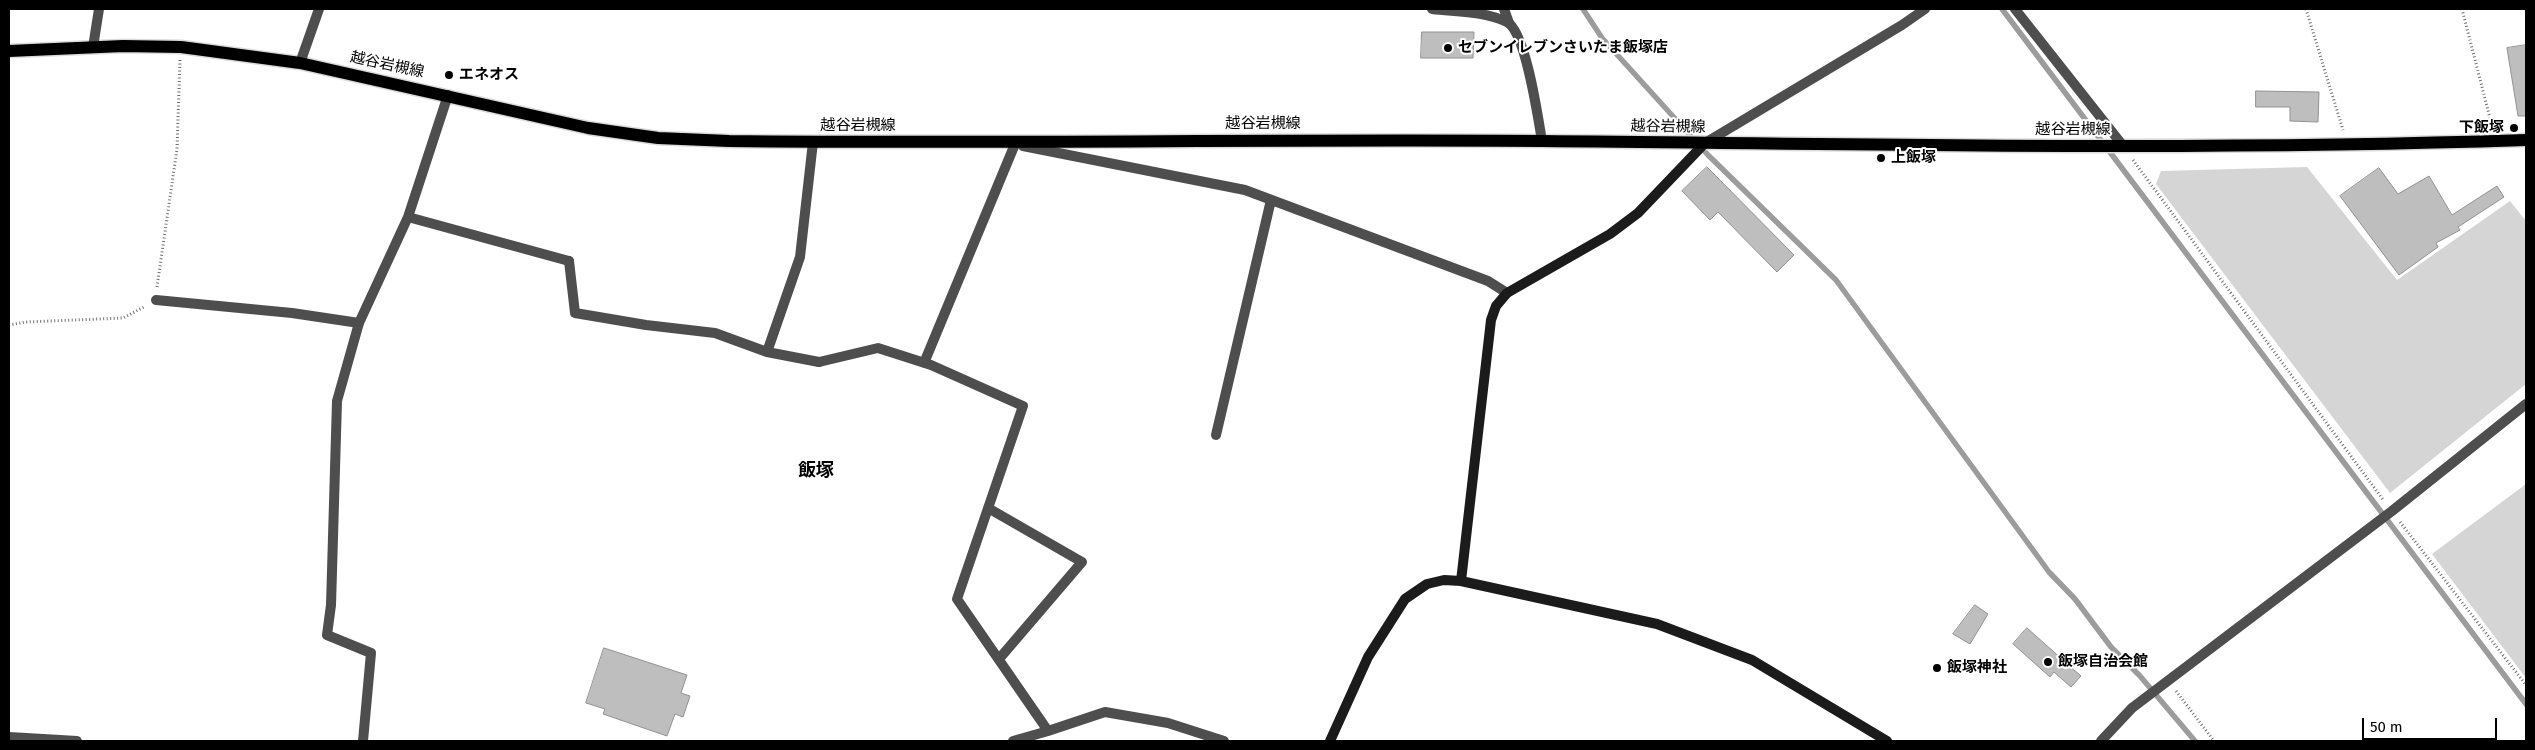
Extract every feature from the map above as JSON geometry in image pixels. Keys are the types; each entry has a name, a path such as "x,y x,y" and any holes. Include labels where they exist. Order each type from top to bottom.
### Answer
{"main road":[{"name":"越谷岩槻線","path":"9,51 93,47 181,47 300,63 588,128 658,138 813,142 1542,141 2124,147 2347,145 2526,140"}],"street":[{"path":"93,47 98,9"},
{"path":"300,63 319,9"},
{"path":"1432,9 1489,16 1509,23"},
{"path":"1504,9 1509,23 1518,35 1526,57 1542,141"},
{"path":"1461,581 1491,320 1496,306 1507,293 1610,234 1638,213 1704,144 1902,25 1925,9"},
{"path":"2015,9 2124,147"},
{"path":"363,741 371,653 328,634 331,605 337,401 359,323 408,217 448,95"},
{"path":"767,352 800,257 813,142"},
{"path":"924,363 1009,143 1245,190 1488,281 1507,293"},
{"path":"1216,435 1271,200"},
{"path":"408,217 569,261 575,314 646,326 715,333 767,352 819,362 878,348 924,363 1023,406 957,599 1048,731"},
{"path":"156,300 292,313 359,323"},
{"path":"2101,741 2132,708 2392,511 2526,404"},
{"path":"988,508 1082,562 999,659"},
{"path":"1330,741 1368,657 1405,599 1427,584 1444,580 1461,581 1657,624 1674,630 1752,660 1887,741"},
{"path":"1014,741 1105,712 1168,723 1224,741"},
{"path":"9,737 78,741"}],"path":[{"path":"2306,9 2347,145"},
{"path":"2462,9 2496,141"},
{"path":"9,325 26,322 123,318 156,300 178,149 181,47"},
{"path":"2124,147 2392,511 2526,685"},
{"path":"2168,680 2214,741"}],"shaded area":[{"path":"2307,167 2397,280 2510,201 2526,221 2526,384 2390,493 2156,184 2161,171"},
{"path":"2526,484 2526,678 2432,554"}],"building":[{"path":"1422,32 1474,32 1473,58 1421,58"},
{"path":"2526,45 2526,116 2518,116 2507,48"},
{"path":"2256,91 2319,92 2318,122 2290,121 2290,107 2256,107"},
{"path":"1707,167 1794,255 1777,272 1718,212 1710,220 1682,191"},
{"path":"2379,168 2398,194 2429,176 2452,215 2497,186 2504,197 2458,227 2460,230 2436,243 2438,247 2399,275 2340,196"},
{"path":"1975,605 1988,614 1970,644 1953,634"},
{"path":"2027,628 2081,676 2071,687 2054,672 2050,677 2013,644"},
{"path":"604,648 687,675 681,693 690,696 683,717 675,714 667,736 603,714 605,709 586,703"}],"waterway":[{"path":"1583,9 1602,38 1708,155 1836,280 2049,572 2075,599 2111,647 2140,676 2195,741"},
{"path":"2002,9 2526,704"}],"place":[{"name":"セブンイレブンさいたま飯塚店","path":"1448,48"},
{"name":"エネオス","path":"449,75"},
{"name":"下飯塚","path":"2514,128"},
{"name":"上飯塚","path":"1881,158"},
{"name":"飯塚自治会館","path":"2048,662"},
{"name":"飯塚神社","path":"1937,668"}],"district":[{"name":"飯塚","path":"816,471"}]}
